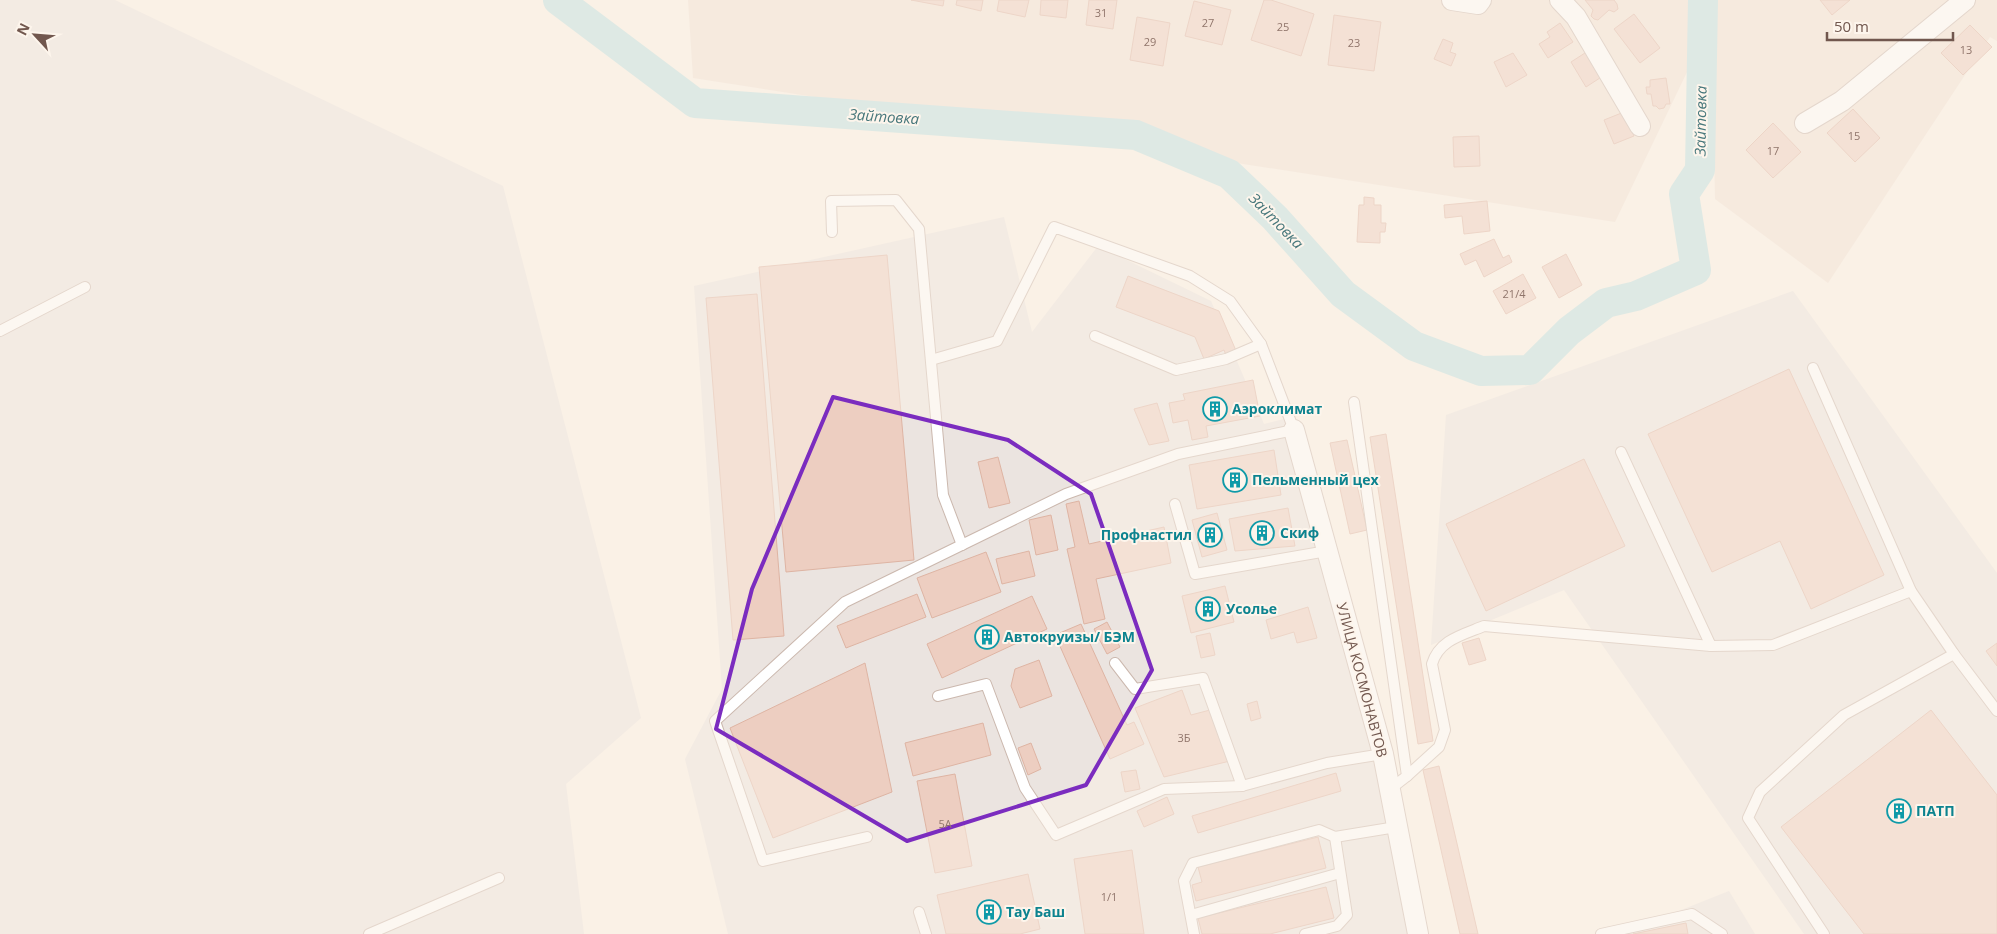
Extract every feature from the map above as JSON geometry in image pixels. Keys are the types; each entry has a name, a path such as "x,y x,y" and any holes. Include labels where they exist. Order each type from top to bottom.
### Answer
{"street":[{"path":"1452,0 1478,4 1481,0"},
{"path":"1560,0 1576,17 1640,126"},
{"path":"1805,123 1842,101 1966,0"},
{"name":"УЛИЦА КОСМОНАВТОВ","path":"1294,430 1383,754 1418,934"}],"lane":[{"path":"832,232 831,201 896,200 919,229 944,495 962,545"},
{"path":"867,837 763,860 715,721 845,602 1066,494 1178,454 1294,430 1261,344 1230,301 1190,276 1054,227 997,341 931,360"},
{"path":"0,331 85,286"},
{"path":"1095,336 1176,370 1226,359 1261,344"},
{"path":"1812,368 1911,591 1954,654 1997,711"},
{"path":"1354,402 1407,776"},
{"path":"1621,452 1711,646"},
{"path":"1175,504 1195,574 1327,551"},
{"path":"1389,790 1439,747 1445,730 1432,664 1435,654 1450,639 1484,626 1711,646 1773,645 1911,591"},
{"path":"1824,934 1748,818 1760,792 1844,715 1954,654"},
{"path":"1115,663 1135,689 1203,678 1242,786"},
{"path":"938,696 986,684 1025,788 1056,835 1164,789 1242,786 1327,763 1383,754"},
{"path":"1194,934 1184,881 1193,864 1319,830 1335,837 1396,827"},
{"path":"1305,934 1337,926 1347,915 1335,837"},
{"path":"1191,915 1340,873"},
{"path":"369,934 500,878"},
{"path":"919,912 926,934"},
{"path":"1600,934 1692,914 1722,934"}],"highlighted area":[{"path":"833,397 1008,440 1091,494 1152,670 1086,785 907,841 716,729 752,589"}],"shaded area":[{"path":"0,0 115,0 503,186 641,718 566,784 584,934 0,934"},
{"path":"688,0 1997,0 1997,41 1990,37 1828,283 1715,199 1712,20 1615,222 693,78"},
{"path":"1004,217 1032,332 1098,246 1211,301 1264,424 1292,417 1378,780 1410,934 728,934 685,759 722,689 694,286"},
{"path":"1793,291 1997,573 1997,934 1804,934 1564,590 1431,645 1446,415"},
{"path":"1729,891 1755,934 1621,934"}],"building":[{"path":"911,0 944,0 943,6"},
{"path":"957,0 983,0 981,11 956,5"},
{"path":"999,0 1029,0 1025,17 997,11"},
{"path":"1041,0 1068,0 1066,18 1040,15"},
{"path":"1089,0 1117,0 1113,29 1086,25"},
{"path":"1264,0 1271,0 1314,14 1301,56 1251,40"},
{"path":"1585,0 1614,0 1618,9 1614,12 1609,10 1598,20 1594,19 1591,16 1593,10"},
{"path":"1820,0 1850,0 1832,15"},
{"path":"1194,1 1231,10 1222,45 1185,36"},
{"path":"1634,14 1660,48 1640,63 1614,29"},
{"path":"1334,15 1381,22 1374,71 1328,65"},
{"path":"1137,17 1170,23 1163,66 1130,60"},
{"path":"1560,23 1573,42 1548,58 1539,44 1550,37 1547,32"},
{"path":"1970,25 1992,47 1963,75 1941,53"},
{"path":"1443,39 1453,43 1450,52 1456,54 1451,66 1434,59"},
{"path":"1588,51 1603,76 1586,87 1571,62"},
{"path":"1513,53 1527,75 1506,87 1494,62"},
{"path":"1666,78 1670,104 1666,104 1664,108 1659,109 1653,106 1651,94 1647,94 1646,87 1650,87 1650,80"},
{"path":"1853,109 1880,138 1855,162 1827,133"},
{"path":"1624,112 1634,136 1614,144 1604,120"},
{"path":"1773,123 1801,152 1773,178 1746,150"},
{"path":"1479,136 1480,166 1454,167 1453,137"},
{"path":"1364,197 1374,198 1374,205 1381,205 1381,223 1386,223 1385,232 1380,232 1380,243 1357,242 1359,205 1364,205"},
{"path":"1487,201 1490,231 1464,234 1462,216 1445,218 1444,205"},
{"path":"1494,239 1503,258 1509,255 1512,262 1484,277 1476,260 1465,265 1460,254"},
{"path":"1566,254 1582,285 1559,298 1542,267"},
{"path":"887,255 914,560 786,572 759,267"},
{"path":"1523,274 1536,298 1506,314 1493,291"},
{"path":"1128,276 1219,311 1237,353 1227,358 1224,350 1204,359 1195,337 1116,307"},
{"path":"757,294 784,636 733,640 706,298"},
{"path":"1789,369 1884,575 1811,609 1780,541 1712,572 1648,434"},
{"name":"Аэроклимат","path":"1253,380 1260,416 1206,426 1208,437 1192,440 1188,420 1173,423 1169,403 1185,400 1183,394"},
{"path":"1157,403 1169,441 1149,445 1134,409"},
{"path":"1386,434 1433,741 1418,744 1370,437"},
{"path":"1347,440 1367,530 1350,534 1330,443"},
{"name":"Пельменный цех","path":"1274,450 1281,495 1197,509 1189,465"},
{"path":"998,457 1010,503 989,508 978,462"},
{"path":"1584,459 1625,546 1486,611 1446,524"},
{"path":"1079,501 1089,544 1164,527 1171,563 1096,579 1105,619 1084,624 1067,549 1075,547 1066,504"},
{"name":"Скиф","path":"1288,508 1295,546 1235,551 1229,519"},
{"name":"Профнастил","path":"1217,513 1227,550 1202,557 1192,520"},
{"path":"1051,515 1058,550 1036,555 1029,520"},
{"path":"1029,551 1035,576 1002,584 996,559"},
{"path":"986,552 1001,592 932,618 917,578"},
{"name":"Усолье","path":"1225,586 1234,622 1191,633 1182,596"},
{"path":"917,594 926,617 846,648 837,626"},
{"name":"Автокруизы/ БЭМ","path":"1032,596 1047,629 942,678 927,644"},
{"path":"1308,607 1317,638 1297,643 1294,632 1271,639 1266,620"},
{"path":"1107,622 1120,647 1107,654 1094,629"},
{"path":"1081,624 1127,725 1134,722 1144,744 1110,759 1055,635"},
{"path":"1210,633 1215,655 1201,658 1196,636"},
{"path":"1479,638 1486,660 1469,665 1462,643"},
{"path":"1997,643 1997,666 1986,651"},
{"path":"1039,660 1052,696 1020,708 1011,686 1015,669"},
{"path":"865,663 892,792 773,838 730,728"},
{"path":"1182,690 1191,715 1210,710 1230,761 1164,777 1135,708"},
{"path":"1257,701 1261,718 1251,721 1247,704"},
{"name":"ПАТП","path":"1931,710 1997,795 1997,934 1864,934 1781,827"},
{"path":"983,723 991,755 913,776 905,743"},
{"path":"1031,743 1041,769 1028,775 1018,748"},
{"path":"1439,766 1478,934 1460,934 1423,770"},
{"path":"1136,770 1140,789 1125,792 1121,772"},
{"path":"1336,773 1341,791 1198,833 1192,816"},
{"path":"955,774 972,866 935,873 917,781"},
{"path":"1167,797 1174,814 1144,827 1137,811"},
{"path":"1318,837 1326,868 1196,901 1192,885 1202,882 1198,867"},
{"path":"1132,850 1144,934 1085,934 1074,859"},
{"name":"Тау Баш","path":"1028,874 1040,929 1020,934 946,934 937,895"},
{"path":"1326,887 1334,918 1270,934 1202,934 1198,918"},
{"path":"1686,923 1688,934 1633,934"}],"waterway":[{"name":"Зайтовка","path":"558,0 695,103 1136,135 1229,174 1275,218 1343,294 1414,346 1481,371 1530,370 1569,331 1606,303 1636,296 1696,270 1684,194 1700,170 1703,0"}],"place":[{"name":"Аэроклимат","path":"1215,409"},
{"name":"Пельменный цех","path":"1235,480"},
{"name":"Скиф","path":"1262,533"},
{"name":"Профнастил","path":"1210,535"},
{"name":"Усолье","path":"1208,609"},
{"name":"Автокруизы/ БЭМ","path":"987,637"},
{"name":"ПАТП","path":"1899,811"},
{"name":"Тау Баш","path":"989,912"}]}
